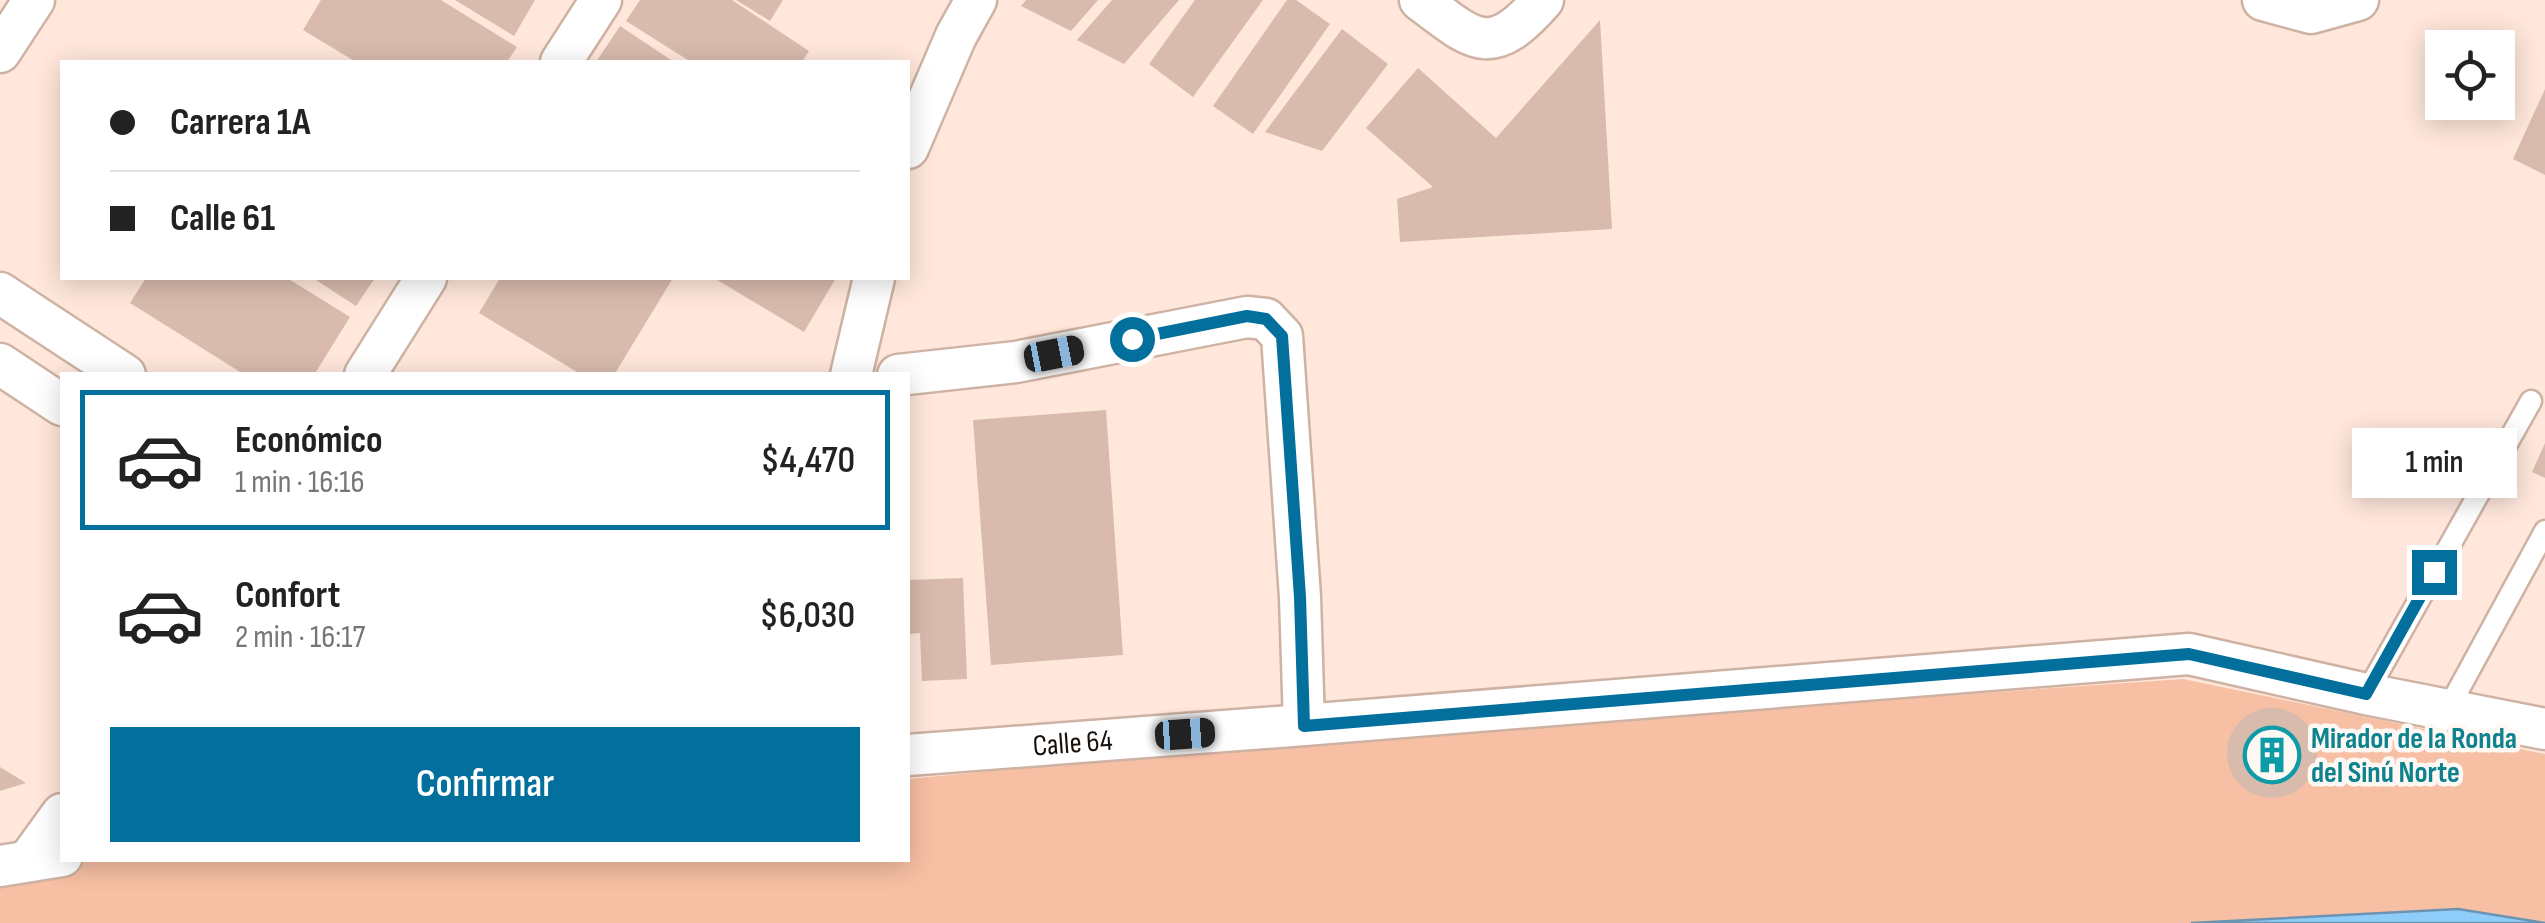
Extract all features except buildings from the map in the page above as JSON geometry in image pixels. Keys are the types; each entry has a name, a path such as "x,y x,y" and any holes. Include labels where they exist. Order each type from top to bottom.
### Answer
{"street":[{"path":"0,52 34,0"},
{"path":"562,60 600,0"},
{"path":"910,143 956,36 976,0"},
{"path":"1420,0 1464,34 1483,40 1510,32 1551,2"},
{"path":"2263,0 2310,13 2358,0"},
{"path":"367,372 425,280"},
{"path":"852,372 874,280"},
{"path":"0,293 120,372"},
{"path":"910,374 1016,362 1247,316 1266,319 1282,336 1300,597 1304,726"},
{"path":"0,364 60,404"},
{"name":"Calle 64","path":"910,755 2189,654 2366,694 2545,728"},
{"path":"30,861 60,817"}],"lane":[{"path":"2366,694 2530,401"},
{"path":"2448,709 2545,531"}],"shaded area":[{"path":"2183,679 2545,754 2545,923 2458,909 2191,923 0,923 0,873 71,862 910,862 910,779 1325,739"}],"water":[{"path":"2458,909 2545,923 2191,923"}],"place":[{"name":"Mirador de la Ronda del Sinú Norte","path":"2272,755"}],"route":[{"path":"1132,339 1247,316 1266,319 1282,336 1300,597 1304,726 2189,654 2366,694 2434,572"}]}
